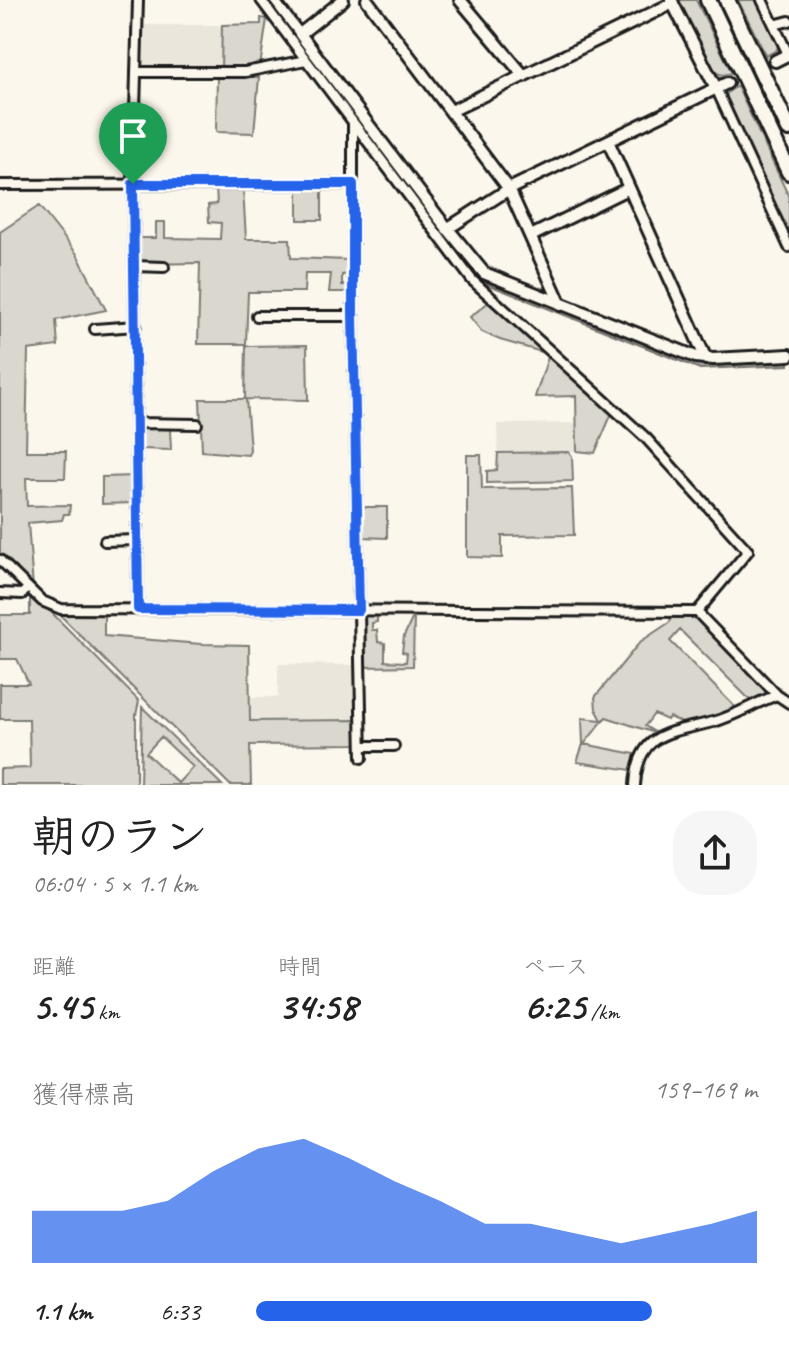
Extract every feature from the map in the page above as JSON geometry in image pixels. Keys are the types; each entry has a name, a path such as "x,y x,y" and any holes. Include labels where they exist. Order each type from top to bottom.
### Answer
{"highway":[{"path":"708,0 789,172"},
{"path":"727,0 789,129"}],"street":[{"path":"138,0 133,184 138,609"},
{"path":"261,0 472,280 646,438 748,551 697,612"},
{"path":"274,0 447,229 484,273 706,359 789,355"},
{"path":"300,34 343,0"},
{"path":"367,0 509,189 561,305"},
{"path":"460,0 524,76"},
{"path":"762,0 789,55 775,61"},
{"path":"451,111 672,2 722,86 789,247"},
{"path":"774,25 789,21"},
{"path":"136,72 245,72 306,60"},
{"path":"447,229 509,189 722,86"},
{"path":"353,123 353,316 362,758"},
{"path":"608,141 706,359"},
{"path":"0,185 353,184"},
{"path":"531,236 629,188"},
{"path":"135,266 164,267"},
{"path":"257,316 353,316"},
{"path":"95,329 136,326"},
{"path":"137,423 197,424"},
{"path":"105,541 137,540"},
{"path":"0,560 47,605 57,609 697,612 777,695 789,703"},
{"path":"0,593 22,594 28,588"},
{"path":"635,785 636,764 641,752 668,732 713,722 777,695"},
{"path":"362,746 394,746"}],"shaded area":[{"path":"265,0 269,0 481,276 702,363 789,360 789,365 700,369 479,281"},
{"path":"678,0 696,0 732,73 723,75 713,72"},
{"path":"738,0 759,0 779,41 777,50 766,56"},
{"path":"261,18 267,19 260,67 221,69 222,25 261,24"},
{"path":"141,25 222,25 221,69 140,68"},
{"path":"217,77 259,77 254,133 216,132"},
{"path":"737,86 789,197 789,236 726,99 727,93"},
{"path":"298,188 322,188 322,220 298,220"},
{"path":"216,189 243,189 246,239 290,239 291,258 350,260 350,274 342,275 342,285 349,285 349,292 329,292 331,274 305,274 304,292 248,292 246,344 198,344 200,263 142,264 138,262 137,238 156,238 156,222 165,222 165,238 220,239 221,223 209,222 208,205 217,204"},
{"path":"39,206 77,254 106,310 56,320 58,346 28,350 26,451 66,451 65,478 26,478 27,506 70,505 69,514 64,514 62,520 28,523 33,588 0,555 0,232"},
{"path":"490,301 547,353 482,332 470,317"},
{"path":"307,345 308,400 246,399 248,455 202,451 200,399 245,399 246,346"},
{"path":"549,355 612,413 595,453 577,451 576,396 535,397"},
{"path":"577,423 577,452 498,453 497,424"},
{"path":"140,426 170,428 171,450 141,449"},
{"path":"569,452 572,456 573,481 487,483 487,471 497,470 498,453"},
{"path":"467,455 481,455 482,489 572,488 574,535 502,536 502,558 467,557"},
{"path":"134,476 134,503 102,504 102,477"},
{"path":"361,507 387,507 387,538 362,537"},
{"path":"30,595 53,614 139,701 136,715 136,785 0,785 0,769 30,768 29,719 0,719 0,684 29,684 17,659 0,659 0,615 30,615"},
{"path":"58,613 104,613 104,636 249,645 250,721 358,720 358,744 250,745 251,785 230,785"},
{"path":"365,614 377,614 372,630 377,630 378,642 385,643 385,661 406,662 407,653 402,652 404,636 414,615 413,666 363,667"},
{"path":"671,616 694,616 769,694 752,702 680,630 670,641 736,708 714,718 682,723 654,714 645,726 658,734 606,717 584,744 635,754 631,770 577,762 583,744 582,718 602,720 596,709 595,697 640,642 670,622"},
{"path":"278,664 357,665 358,720 250,721 251,697 278,697"},
{"path":"142,707 222,785 140,785","holes":["161,737 193,767 178,783 146,753"]}],"tunnel":[{"path":"727,83 775,61"}],"route":[{"path":"133,184 353,184 359,610 138,609 133,184"}]}
